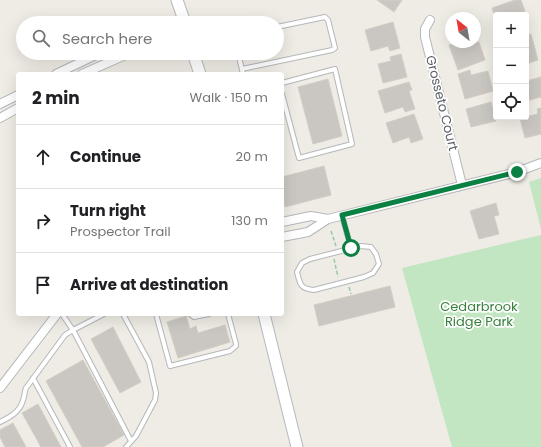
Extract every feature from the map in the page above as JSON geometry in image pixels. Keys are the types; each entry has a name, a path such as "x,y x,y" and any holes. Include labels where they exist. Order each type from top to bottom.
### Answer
{"main road":[{"path":"177,0 181,16"},
{"path":"196,60 199,72"},
{"path":"264,316 297,447"}],"street":[{"name":"Grosseto Court","path":"430,20 425,29 426,37 462,186"},
{"path":"60,72 85,60"},
{"path":"87,72 114,60"},
{"path":"0,104 16,95"},
{"path":"0,118 16,109"},
{"path":"284,237 308,232 328,219 517,172 541,163"},
{"path":"284,222 311,216 328,219"},
{"path":"0,388 55,316"}],"lane":[{"path":"242,69 332,50 335,48 328,20 325,17 284,26"},
{"path":"240,60 243,72"},
{"path":"284,83 335,70 352,144 299,158 284,102"},
{"path":"342,215 351,248"},
{"path":"371,246 376,254 379,264 373,272 364,277 314,290 306,289 300,284 297,272 302,263 310,259 351,248 371,246"},
{"path":"63,316 73,330 131,441"},
{"path":"0,422 16,413 24,400 26,388 65,335 100,316"},
{"path":"124,316 149,362 156,393 155,400 136,436 126,447"},
{"path":"157,316 170,366 234,349 236,344 229,316"},
{"path":"192,316 194,318 202,316"},
{"path":"33,378 70,447"}],"path":[{"path":"331,231 337,250 334,260 338,277 349,286 351,294"}],"green space":[{"path":"541,178 541,229 529,182"},
{"name":"Cedarbrook Ridge Park","path":"541,235 541,447 452,447 402,268"}],"building":[{"path":"377,0 402,0 394,12"},
{"path":"515,0 521,0 525,12 493,12 492,8"},
{"path":"393,22 400,48 390,51 388,46 371,51 365,30"},
{"path":"531,34 538,60 529,63 529,48 529,35"},
{"path":"450,48 481,48 485,60 458,70"},
{"path":"401,54 407,77 383,83 378,64 391,61 390,57"},
{"path":"470,70 471,75 488,71 493,91 465,99 458,74"},
{"path":"541,77 541,97 529,100 529,80"},
{"path":"328,79 342,136 313,144 298,87"},
{"path":"409,82 412,90 409,91 415,109 405,112 403,107 385,113 378,91"},
{"path":"491,102 493,120 496,121 471,127 466,109"},
{"path":"541,108 541,134 525,138 520,120 529,120 529,116 538,114 537,109"},
{"path":"414,114 423,139 411,143 409,137 393,143 386,123"},
{"path":"324,166 331,195 285,207 284,176"},
{"path":"496,203 499,215 494,216 499,234 479,239 470,211"},
{"path":"390,286 395,307 319,326 314,305"},
{"path":"186,316 190,329 196,326 198,333 225,325 230,342 178,358 167,322"},
{"path":"113,327 141,382 120,393 91,339"},
{"path":"83,360 124,435 103,447 82,447 46,381"},
{"path":"38,404 61,447 41,447 22,413"},
{"path":"13,423 26,447 5,447 0,437 0,430"}],"route":[{"path":"351,248 342,215 517,172"}]}
